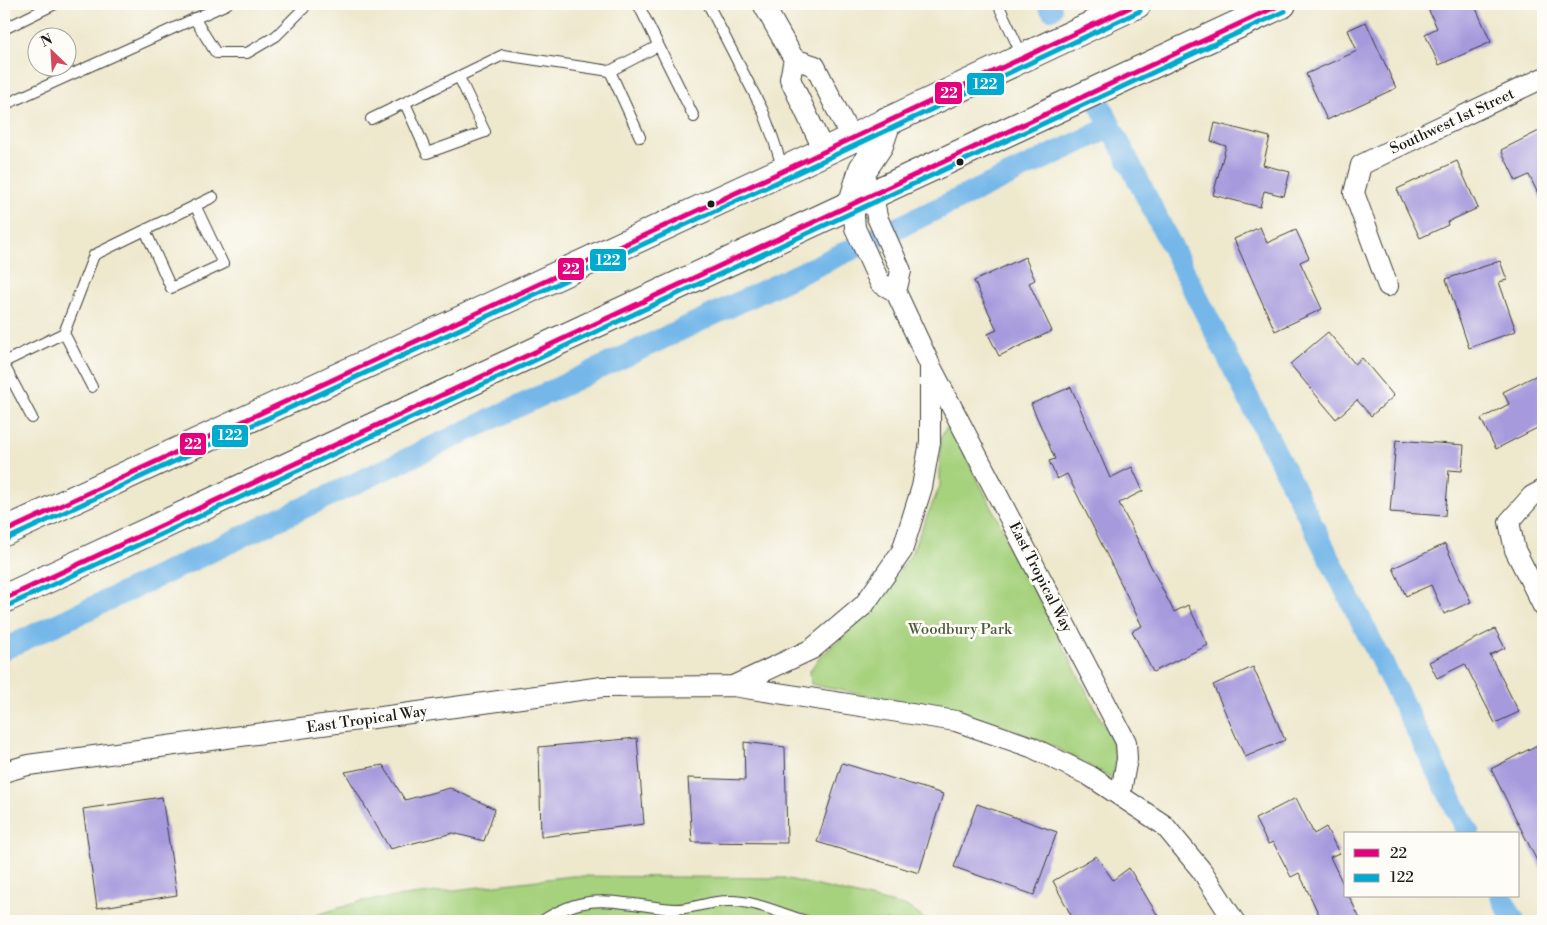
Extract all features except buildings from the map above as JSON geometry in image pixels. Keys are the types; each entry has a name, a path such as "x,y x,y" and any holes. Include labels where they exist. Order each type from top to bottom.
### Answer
{"main road":[{"path":"4,532 783,171 1137,4"},
{"path":"1231,27 1244,4"},
{"path":"4,599 864,210 1231,27 1282,4"},
{"path":"864,210 863,169 879,145 887,121"}],"street":[{"path":"763,4 794,59 790,79 824,151"},
{"path":"794,59 814,66 851,138"},
{"name":"Southwest 1st Street","path":"1388,286 1354,193 1362,165 1543,78"},
{"path":"864,210 901,271 888,287"},
{"name":"East Tropical Way","path":"864,210 888,287 1126,742 1127,759 1120,796"},
{"name":"East Tropical Way","path":"733,686 812,649 864,604 902,551 922,487 930,442 930,365"},
{"path":"1543,490 1532,496 1509,522 1515,550 1543,606"},
{"name":"East Tropical Way","path":"4,772 28,765 602,687 733,686 956,721 1031,747 1090,776 1164,824 1202,871 1234,921"}],"lane":[{"path":"4,29 55,4"},
{"path":"4,105 227,4"},
{"path":"194,18 216,53 247,53 276,36 304,8 304,4"},
{"path":"638,4 694,118"},
{"path":"708,4 762,111 783,171"},
{"path":"998,4 1023,57"},
{"path":"371,119 503,55 610,71 658,46"},
{"path":"610,71 640,137"},
{"path":"405,102 428,153 485,132 459,76"},
{"path":"32,418 4,364 64,333 94,255 213,197"},
{"path":"145,230 171,288 223,264 195,206"},
{"path":"64,333 92,387"},
{"path":"542,921 557,911 574,904 593,901 612,901 676,909 728,901 755,905 806,921"}],"green space":[{"name":"Woodbury Park","path":"946,428 952,430 1111,739 1116,759 1114,779 1047,743 989,721 927,706 811,684 810,671 818,659 873,609 910,556 940,486 940,439"},
{"path":"572,876 784,878 908,907 927,921 297,921 362,901"}],"waterway":[{"path":"1048,4 1051,9"},
{"path":"1100,105 1468,832"},
{"path":"4,649 1111,127"},
{"path":"1502,898 1514,921"}],"transit line":[{"name":"22","path":"4,532 783,171 1137,4"},
{"name":"22","path":"4,599 1282,4"},
{"name":"122","path":"7,539 786,178 1140,11"},
{"name":"122","path":"7,606 1285,11"}]}
